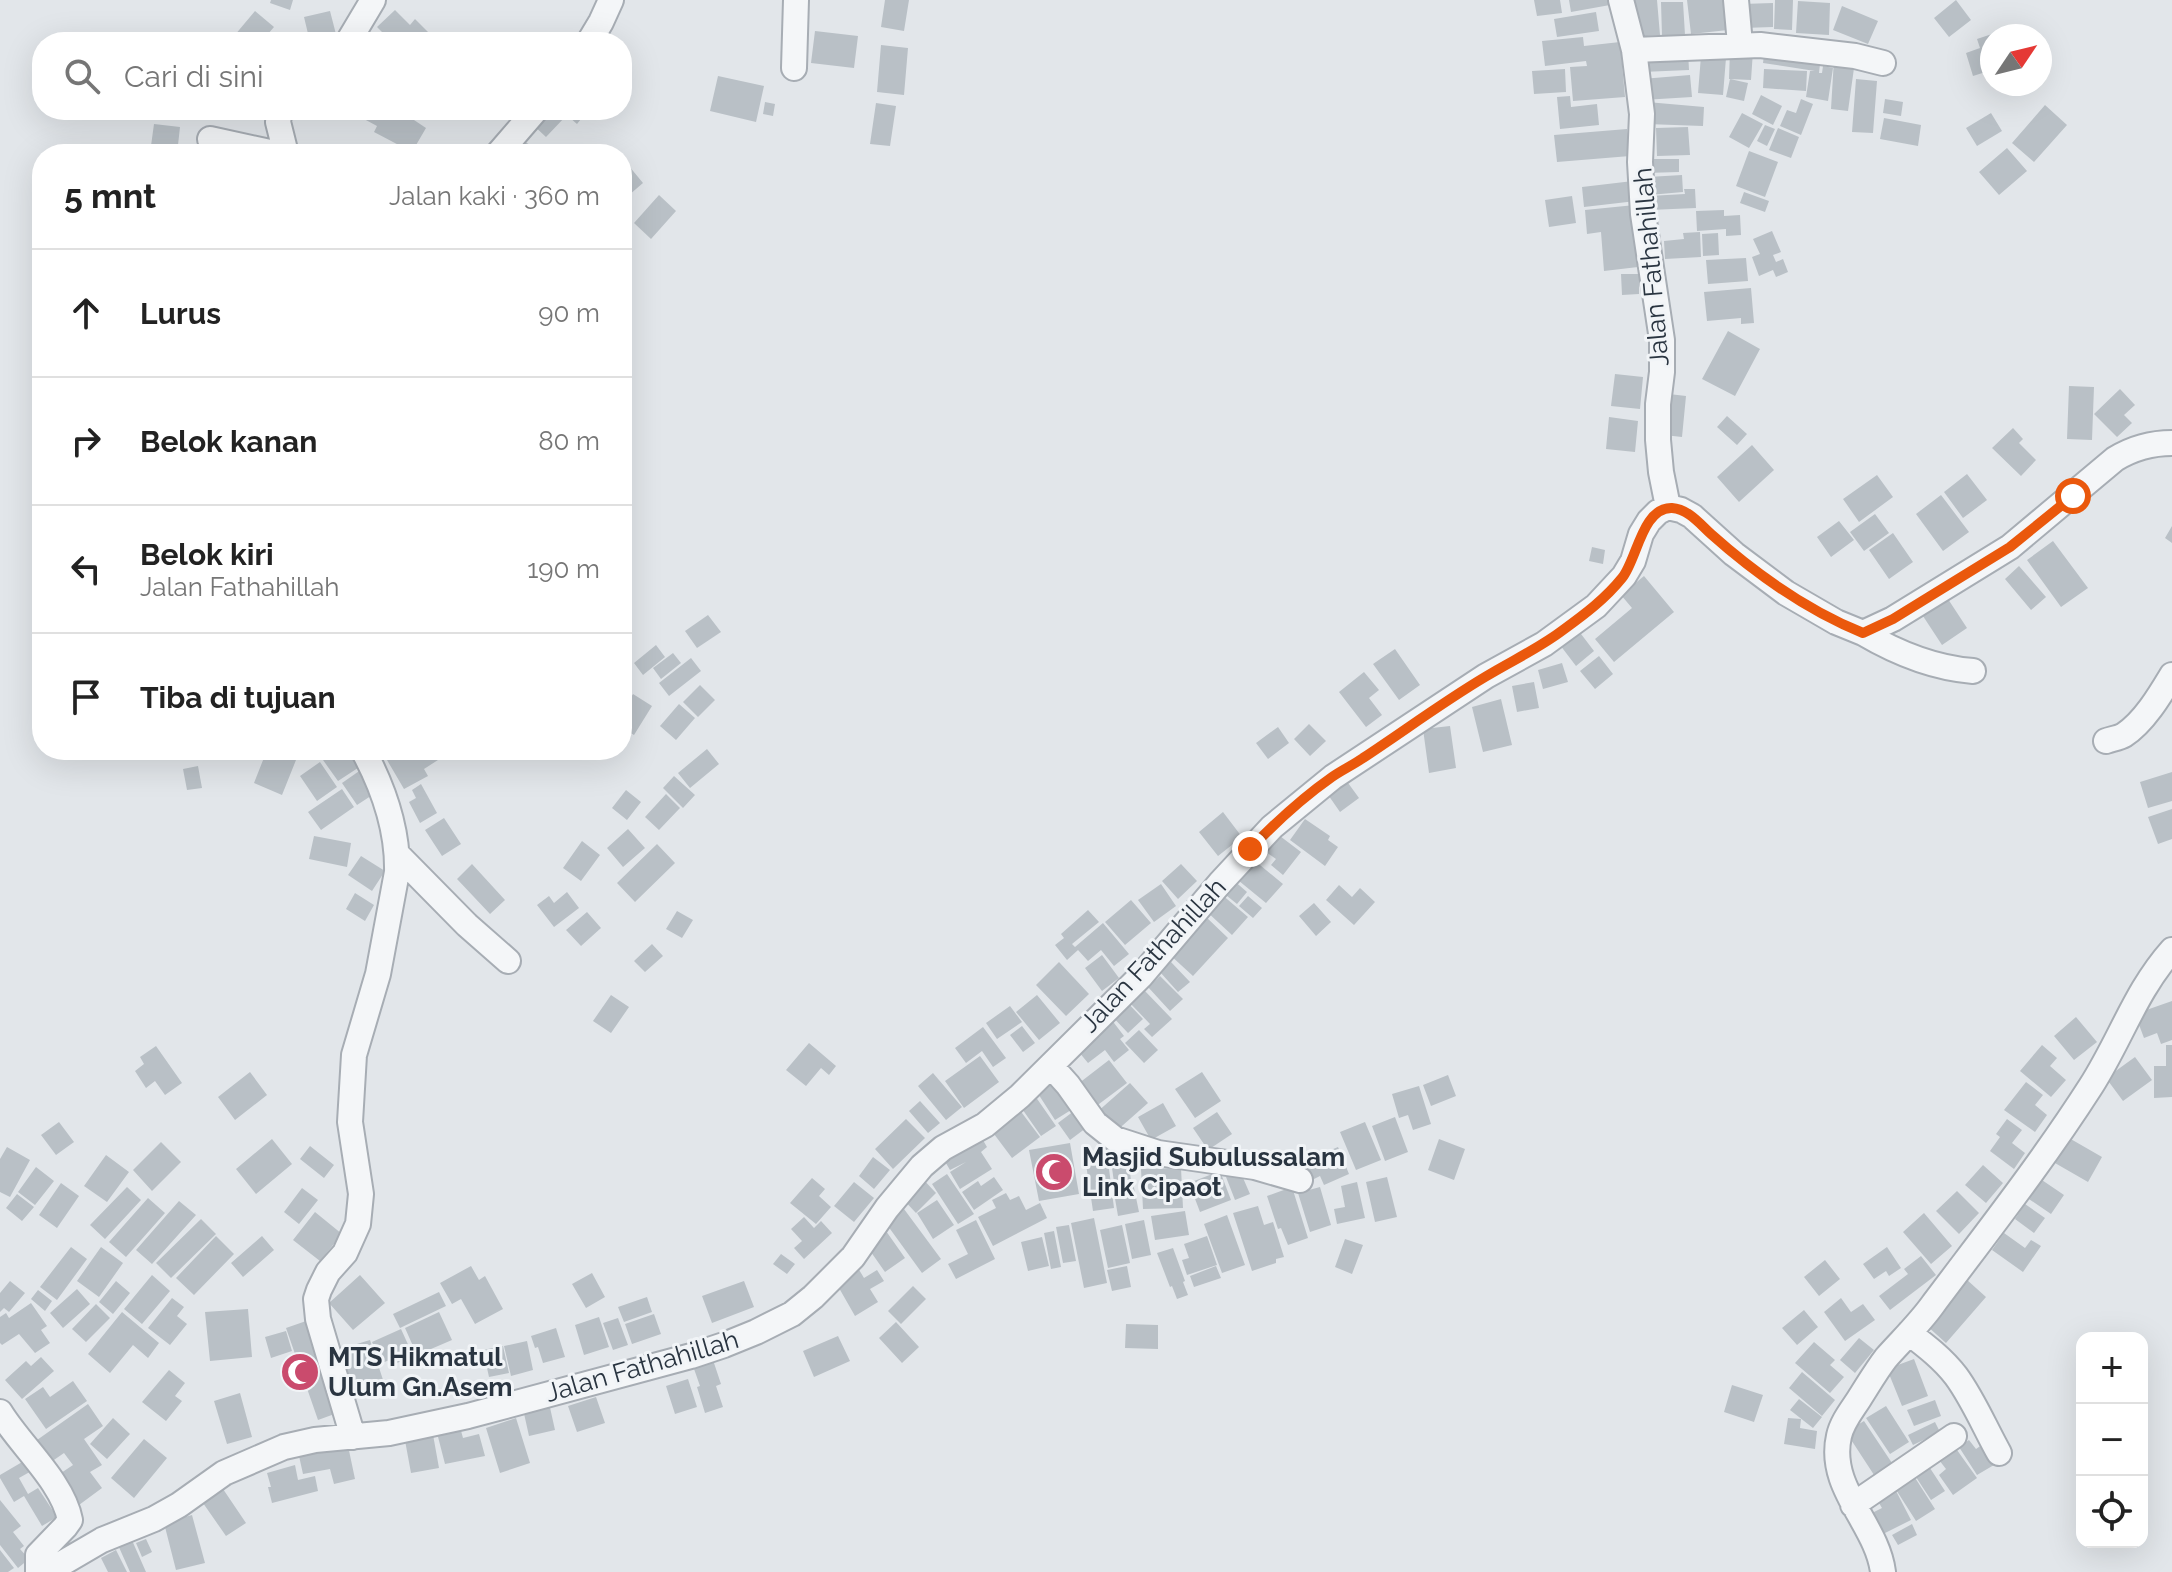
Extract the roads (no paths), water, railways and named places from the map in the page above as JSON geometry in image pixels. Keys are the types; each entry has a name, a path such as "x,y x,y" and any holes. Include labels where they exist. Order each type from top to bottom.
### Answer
{"street":[{"path":"354,32 373,0"},
{"path":"595,32 611,0"},
{"path":"794,68 796,0"},
{"name":"Jalan Fathahillah","path":"47,1572 102,1540 154,1519 224,1473 284,1447 315,1440 389,1433 468,1416 661,1365 724,1345 792,1314 842,1270 922,1166 943,1148 985,1125 1051,1066 1141,976 1272,827 1333,777 1468,688 1544,644 1596,606 1629,569 1649,521 1668,507 1658,440 1662,340 1643,214 1640,162 1642,114 1634,50 1621,0"},
{"path":"1736,0 1740,44"},
{"path":"1634,50 1740,44 1786,46 1883,63"},
{"path":"278,120 284,144"},
{"path":"507,144 527,120"},
{"path":"210,139 233,144"},
{"path":"1863,633 1893,619 2010,547 2115,459 2147,445 2172,443"},
{"path":"1668,507 1692,516 1734,554 1786,593 1836,622 1935,666 1973,671"},
{"path":"2106,741 2123,735 2136,723 2172,675"},
{"path":"353,1437 318,1319 316,1299 328,1272 345,1253 358,1224 361,1194 350,1122 350,1090 354,1055 378,974 397,872 398,855 391,822 382,788 368,760"},
{"path":"398,855 467,925 508,961"},
{"path":"1883,1572 1876,1545 1842,1479 1836,1453 1839,1433 1884,1361 1930,1309 2011,1203 2071,1117 2155,969 2172,950"},
{"path":"1051,1066 1095,1123 1115,1139 1158,1153 1255,1167 1300,1180"},
{"path":"1909,1333 1955,1375 1999,1453"},
{"path":"0,1412 55,1485 68,1511 70,1520 38,1555 38,1572"},
{"path":"1853,1505 1954,1436"}],"place":[{"name":"Masjid Subulussalam Link Cipaot","path":"1054,1172"},
{"name":"MTS Hikmatul Ulum Gn.Asem","path":"300,1372"}]}
